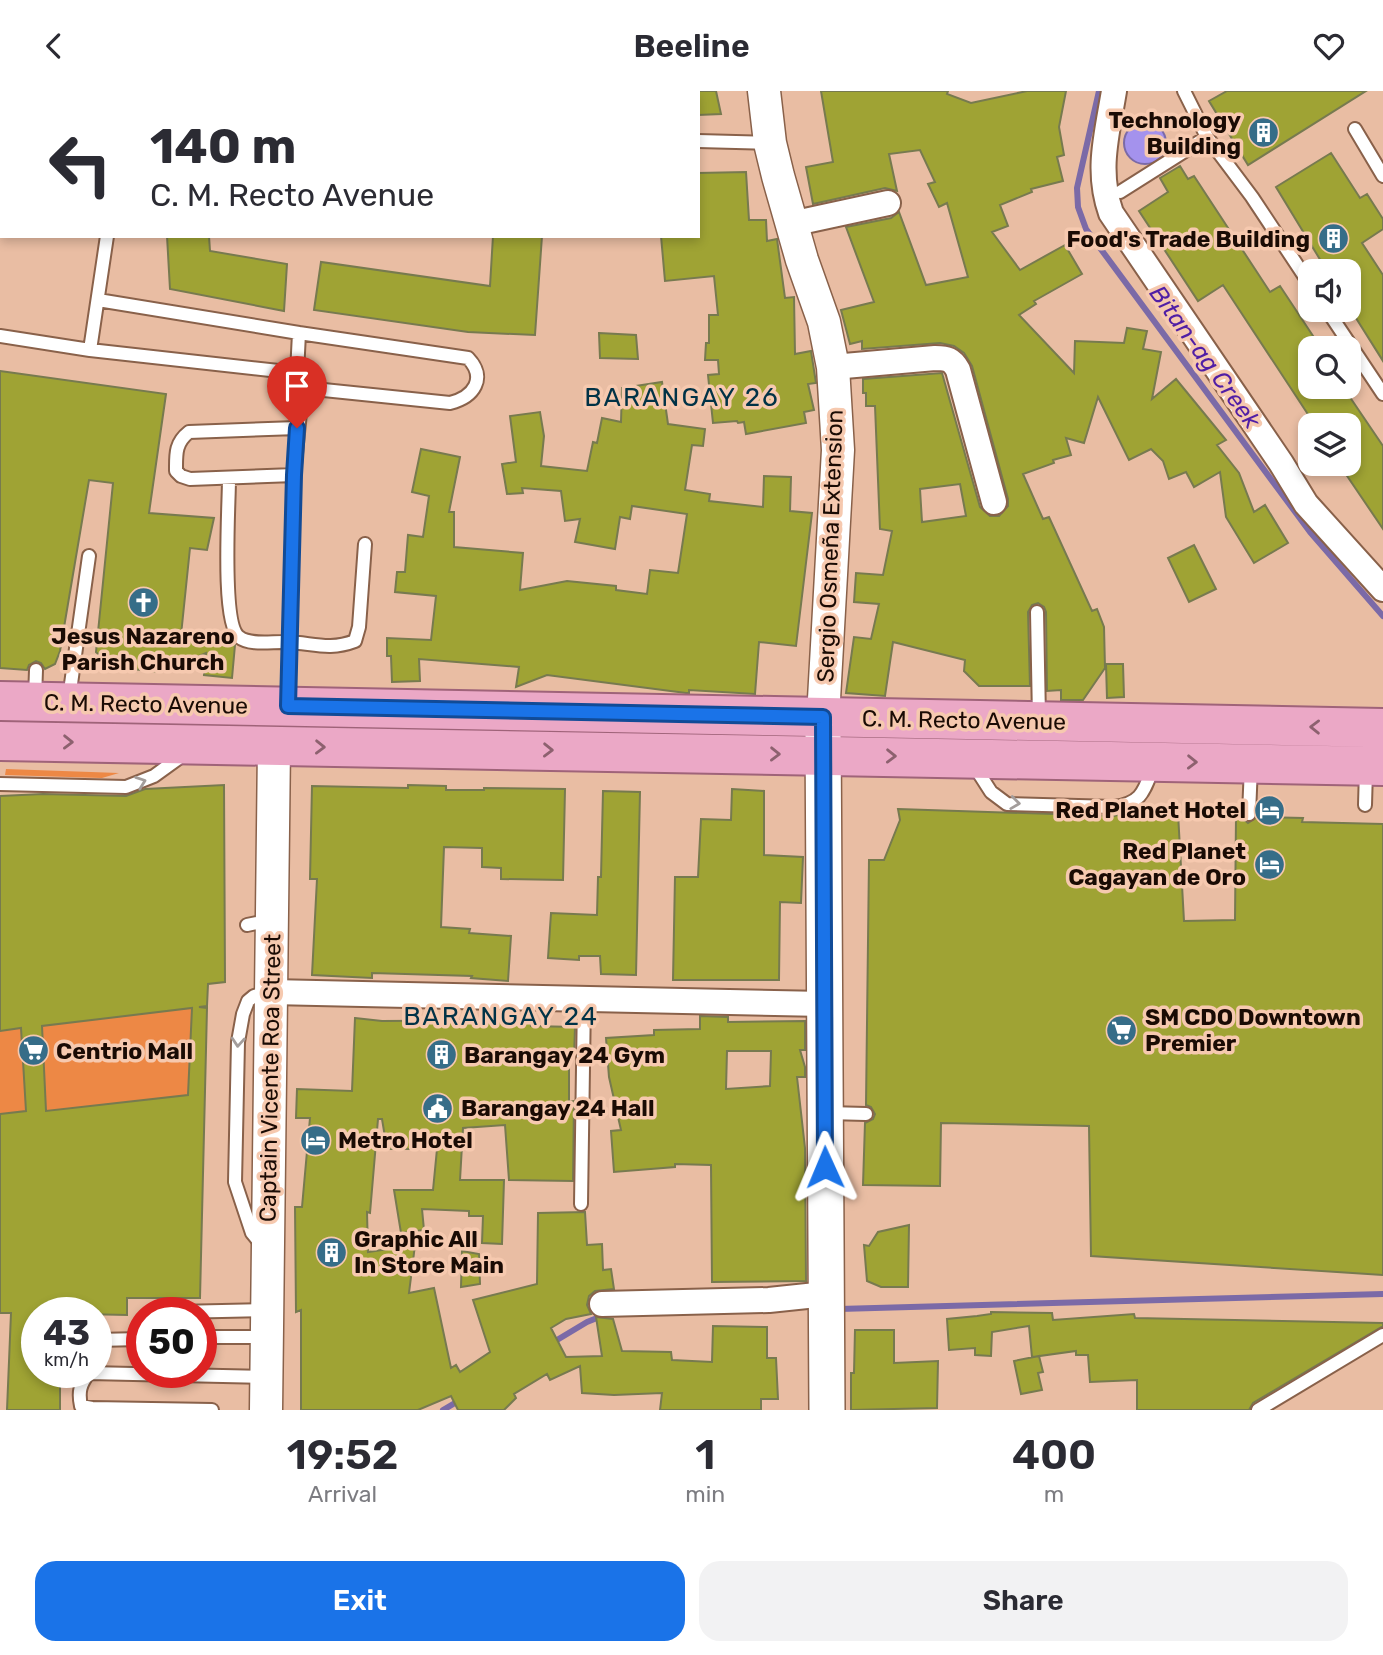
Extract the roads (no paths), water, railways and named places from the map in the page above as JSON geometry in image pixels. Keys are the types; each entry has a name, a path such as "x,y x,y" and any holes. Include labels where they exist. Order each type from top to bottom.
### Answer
{"highway":[{"name":"C. M. Recto Avenue","path":"35,694 288,706 1039,722 1372,747"},
{"name":"C. M. Recto Avenue","path":"0,741 1251,763 1372,747"}],"main road":[{"path":"823,717 827,1410"}],"street":[{"name":"Sergio Osmeña Extension","path":"764,91 770,143 791,224 824,321 833,367 838,463 823,717"},
{"path":"1114,91 1102,166 1104,192 1111,213 1306,504 1383,589"},
{"path":"791,224 888,203"},
{"path":"833,367 935,358 948,358 953,362 958,370 994,502"},
{"name":"Captain Vicente Roa Street","path":"266,1410 271,992 260,922 274,746"},
{"path":"271,992 824,1004"},
{"path":"602,1304 769,1300 826,1294"}],"lane":[{"path":"1184,91 1208,137 1298,266"},
{"path":"1355,129 1383,176"},
{"path":"1120,192 1208,137"},
{"path":"700,141 770,143"},
{"path":"90,350 107,238"},
{"path":"98,300 468,358 476,367 478,377 474,389 463,399 450,403 300,389"},
{"path":"1336,322 1379,379 1383,394"},
{"path":"288,706 294,475 300,389 297,373 299,333"},
{"path":"0,336 90,350 297,373"},
{"path":"294,475 190,479 176,471 180,439 189,432 297,428"},
{"path":"229,479 228,598 233,629 240,638 339,647 355,641 359,627 365,544"},
{"path":"35,694 89,556"},
{"path":"1037,612 1039,722"},
{"path":"0,784 126,787 154,776 197,745"},
{"path":"1365,805 1372,747"},
{"path":"1249,814 1251,763"},
{"path":"581,1204 584,999"},
{"path":"825,1113 866,1114"},
{"path":"217,1317 266,1324"},
{"path":"217,1334 266,1324"},
{"path":"1258,1410 1383,1335"},
{"path":"212,1410 92,1409 81,1406 79,1394 82,1381 89,1373 266,1377"}],"waterway":[{"name":"Bitan-ag Creek","path":"1099,91 1077,188 1078,207 1086,229 1310,532 1383,616"},
{"path":"839,1309 1383,1294"},
{"path":"552,1343 587,1322 607,1314"},
{"path":"443,1410 460,1400"}],"place":[{"name":"Technology Building","path":"1264,133"},
{"name":"Food's Trade Building","path":"1333,239"},
{"name":"Jesus Nazareno Parish Church","path":"143,602"},
{"name":"Red Planet Hotel","path":"1269,810"},
{"name":"Red Planet Cagayan de Oro","path":"1269,864"},
{"name":"SM CDO Downtown Premier","path":"1122,1030"},
{"name":"Centrio Mall","path":"33,1051"},
{"name":"Barangay 24 Gym","path":"441,1055"},
{"name":"Barangay 24 Hall","path":"438,1108"},
{"name":"Metro Hotel","path":"315,1140"},
{"name":"Graphic All In Store Main","path":"331,1252"}],"district":[{"name":"BARANGAY 26","path":"682,397"},
{"name":"BARANGAY 24","path":"501,1016"}]}
